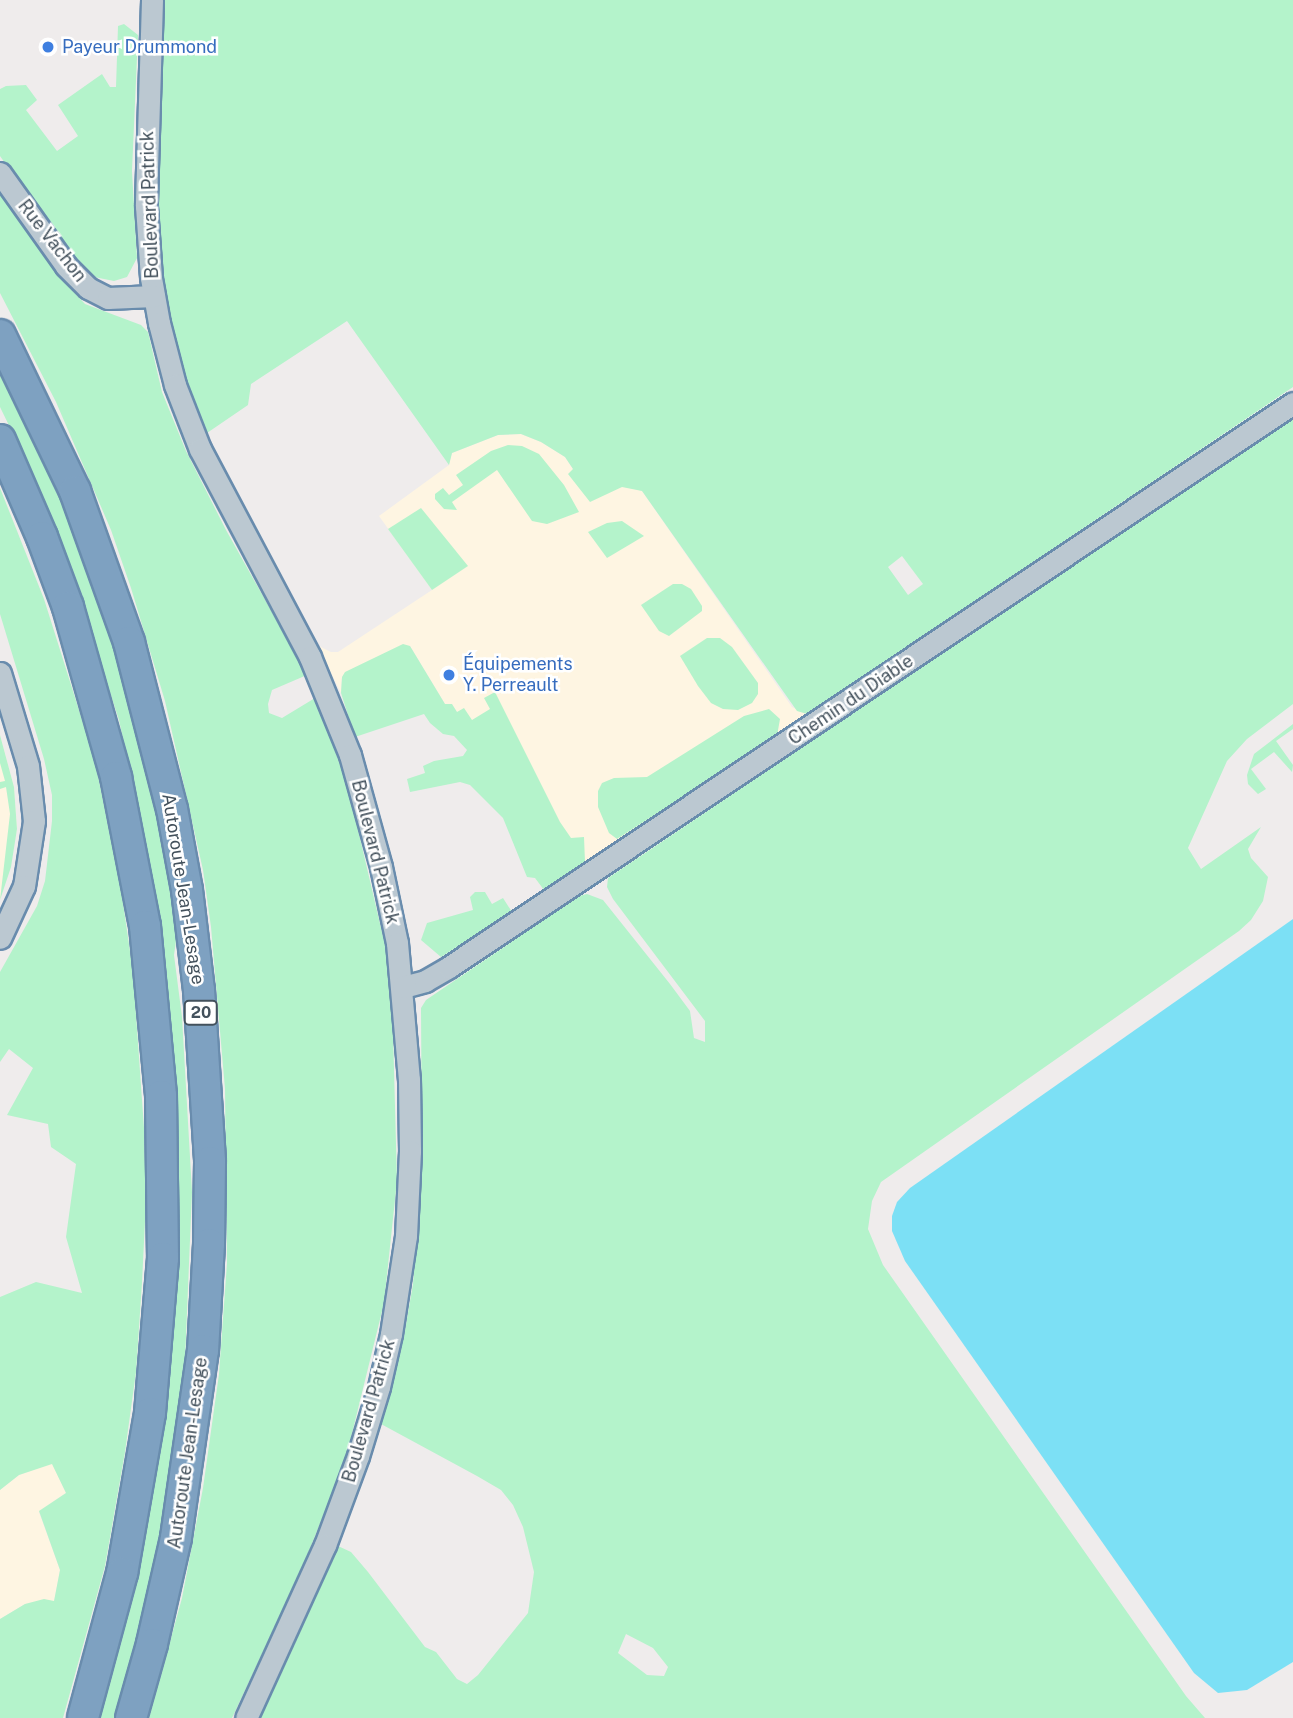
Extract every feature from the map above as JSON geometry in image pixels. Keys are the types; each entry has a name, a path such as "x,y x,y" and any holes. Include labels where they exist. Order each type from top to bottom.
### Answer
{"highway":[{"name":"Autoroute Jean-Lesage","path":"0,335 75,491 129,642 172,809 187,890 199,990 210,1162 203,1350 176,1538 155,1634 131,1718"},
{"path":"0,440 42,537 68,607 117,777 143,915 161,1096 163,1258 150,1413 122,1573 83,1718"}],"street":[{"name":"Boulevard Patrick","path":"152,0 145,180 154,296 170,366 200,449 310,657 346,744 388,895 403,987 409,1079 410,1182 402,1264 388,1349 371,1418 312,1576 246,1718"},
{"name":"Rue Vachon","path":"0,173 66,266 88,288 108,298 154,296"},
{"name":"Chemin du Diable","path":"403,987 431,978 470,953 1293,403"},
{"path":"0,673 28,766 34,821 24,886 0,938"}],"shaded area":[{"path":"521,434 541,442 565,457 573,469 642,491 792,707 807,714 544,890 535,878 457,712 452,705 445,704 410,646 342,677 341,693 317,645 331,652 338,652 432,590 379,516 449,465 452,453 498,435"},
{"path":"0,735 14,787 17,829 0,900"},
{"path":"52,1463 66,1493 39,1512 60,1570 54,1602 25,1604 0,1619 0,1490 19,1475"}],"green space":[{"path":"165,0 1293,0 1293,387 807,714 797,711 642,491 622,487 590,502 568,474 573,469 565,457 541,442 521,434 498,435 452,453 449,465 347,321 251,384 248,405 207,433 190,393 175,337 159,245 157,197","holes":["902,556 923,584 908,595 888,567"]},
{"path":"124,24 138,35 132,171 137,258 127,277 114,281 94,277 71,257 0,156 0,89 26,85 37,100 26,110 57,151 78,136 58,105 102,74 110,87 116,87 118,26"},
{"path":"0,191 58,275 85,304 141,325 148,332 162,392 186,451 226,530 307,675 272,690 268,704 269,713 282,718 315,698 348,787 385,945 392,994 397,1181 384,1303 345,1462 300,1573 232,1718 149,1718 182,1598 203,1488 219,1374 227,1263 225,1089 211,927 203,870 165,701 111,530 56,402 0,293"},
{"path":"0,364 66,505 116,643 156,798 178,927 174,955 182,1017 192,1192 185,1360 158,1553 117,1718 97,1718 145,1529 168,1377 174,1304 178,1203 172,1045 155,889 119,720 64,553 37,483 0,407"},
{"path":"1293,417 1293,704 1247,739 1227,761 1188,848 1201,869 1261,827 1248,849 1251,858 1268,877 1263,901 1251,920 1239,931 881,1182 872,1201 868,1229 883,1265 1186,1696 1205,1718 259,1718 338,1546 351,1552 425,1647 436,1652 457,1679 467,1684 478,1675 528,1613 534,1572 523,1527 513,1505 501,1490 381,1424 404,1336 413,1284 422,1172 421,1008 426,1000 579,896 587,894 603,900 670,984 690,1011 694,1038 705,1042 705,1021 613,899 607,887 608,878","holes":["626,1634 653,1648 668,1667 664,1676 647,1675 618,1653"]},
{"path":"508,445 522,446 539,454 564,485 579,512 547,524 532,521 497,470 452,502 457,510 444,509 435,499 435,494 443,488 449,495 463,485 456,475 491,451"},
{"path":"0,488 44,599 95,761 121,889 133,972 144,1128 146,1201 136,1372 105,1566 63,1718 0,1718 0,1619 25,1604 44,1599 54,1601 60,1570 39,1511 66,1493 52,1464 19,1475 0,1490 0,1297 36,1282 82,1293 66,1237 76,1164 51,1147 48,1124 7,1115 33,1068 9,1049 0,1062 0,972 37,906 45,881 52,821 52,795 44,759 0,614"},
{"path":"421,508 468,566 432,590 388,529"},
{"path":"622,521 644,536 607,558 588,532 607,523"},
{"path":"673,584 682,584 691,589 702,606 702,611 669,636 659,631 641,605"},
{"path":"707,638 720,638 732,647 758,683 758,694 752,703 738,710 723,709 711,703 698,686 680,656"},
{"path":"403,644 410,646 445,704 452,704 457,712 464,708 472,720 490,709 484,698 495,692 560,822 571,838 584,837 585,862 544,890 535,878 527,877 503,818 470,785 460,782 410,792 407,779 425,773 423,766 434,761 463,756 467,750 454,736 443,734 424,714 355,737 341,693 342,677 345,672"},
{"path":"769,709 780,719 777,736 617,839 609,833 598,807 598,791 602,783 614,778 647,777 744,716"},
{"path":"1293,724 1293,729 1276,741 1293,765 1292,772 1274,752 1251,769 1266,789 1258,794 1248,784 1247,775 1254,754"},
{"path":"0,735 14,787 17,829 11,867 0,900 10,814 6,787 0,789 0,782 5,781 0,763"},
{"path":"475,892 485,892 492,904 503,898 512,912 441,957 421,940 427,923 473,910 470,897"}],"water":[{"path":"1293,919 1293,1662 1247,1690 1218,1693 1194,1673 905,1261 892,1231 892,1216 897,1202 910,1188"}],"place":[{"name":"Payeur Drummond","path":"48,47"},
{"name":"Équipements Y. Perreault","path":"449,675"}]}
